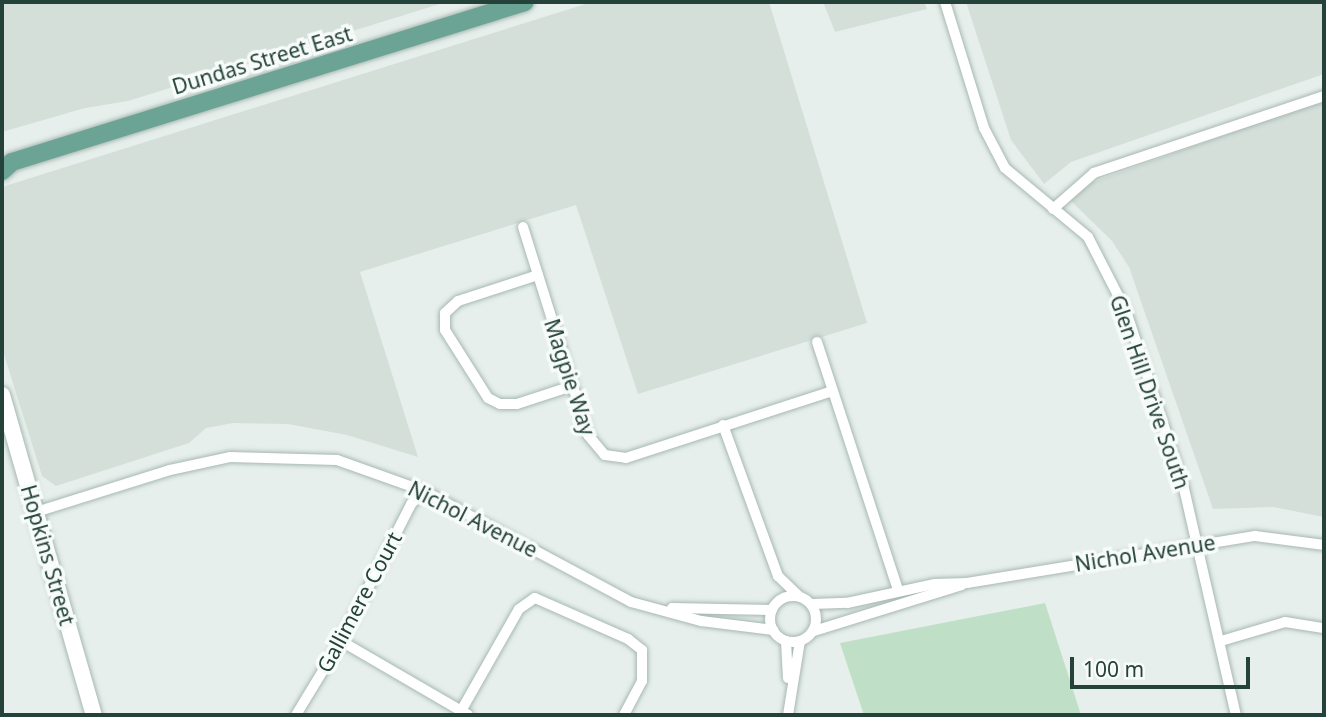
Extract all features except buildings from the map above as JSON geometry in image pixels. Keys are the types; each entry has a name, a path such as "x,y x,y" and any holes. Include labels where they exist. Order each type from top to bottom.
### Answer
{"main road":[{"name":"Dundas Street East","path":"5,164 525,2"},
{"name":"Hopkins Street","path":"2,395 94,715"}],"street":[{"name":"Glen Hill Drive South","path":"944,2 984,128 1005,168 1088,237 1126,310 1198,543 1236,715"},
{"path":"1052,209 1094,173 1324,96"},
{"name":"Magpie Way","path":"523,227 590,441 611,457 626,458 832,391"},
{"path":"538,275 458,301 445,313 445,330 488,398 500,404 517,404 572,386"},
{"path":"817,342 898,590"},
{"path":"723,425 778,576 812,604 817,617 814,631 800,641 786,641 773,630 778,576"},
{"name":"Nichol Avenue","path":"36,512 170,470 230,457 337,460 424,491 631,601 701,621 773,630"},
{"name":"Gallimere Court","path":"296,715 341,641 411,504 424,491"},
{"name":"Nichol Avenue","path":"812,604 847,603 898,590 967,583 1198,543 1255,536 1324,545"},
{"name":"Nichol Avenue","path":"814,631 967,583"},
{"path":"774,606 799,596"},
{"path":"341,641 465,713 519,609 535,598 628,639 642,650 642,681 624,715"},
{"name":"Nichol Avenue","path":"658,607 774,606"},
{"path":"1221,640 1285,622 1324,628"},
{"path":"786,641 791,694"},
{"path":"788,715 800,641"}],"shaded area":[{"path":"2,2 446,2 128,101 85,108 2,132"},
{"path":"592,2 769,2 867,323 638,394 576,205 360,272 418,457 347,435 288,424 233,423 206,428 189,443 56,486 42,476 2,348 2,187"},
{"path":"823,2 924,2 927,9 835,32"},
{"path":"966,2 1324,2 1324,74 1071,162 1044,184 1011,140"},
{"path":"1324,100 1324,517 1273,507 1213,509 1129,267 1112,241 1069,199 1090,183"}],"green space":[{"path":"1045,603 1081,715 864,715 840,643"}]}
